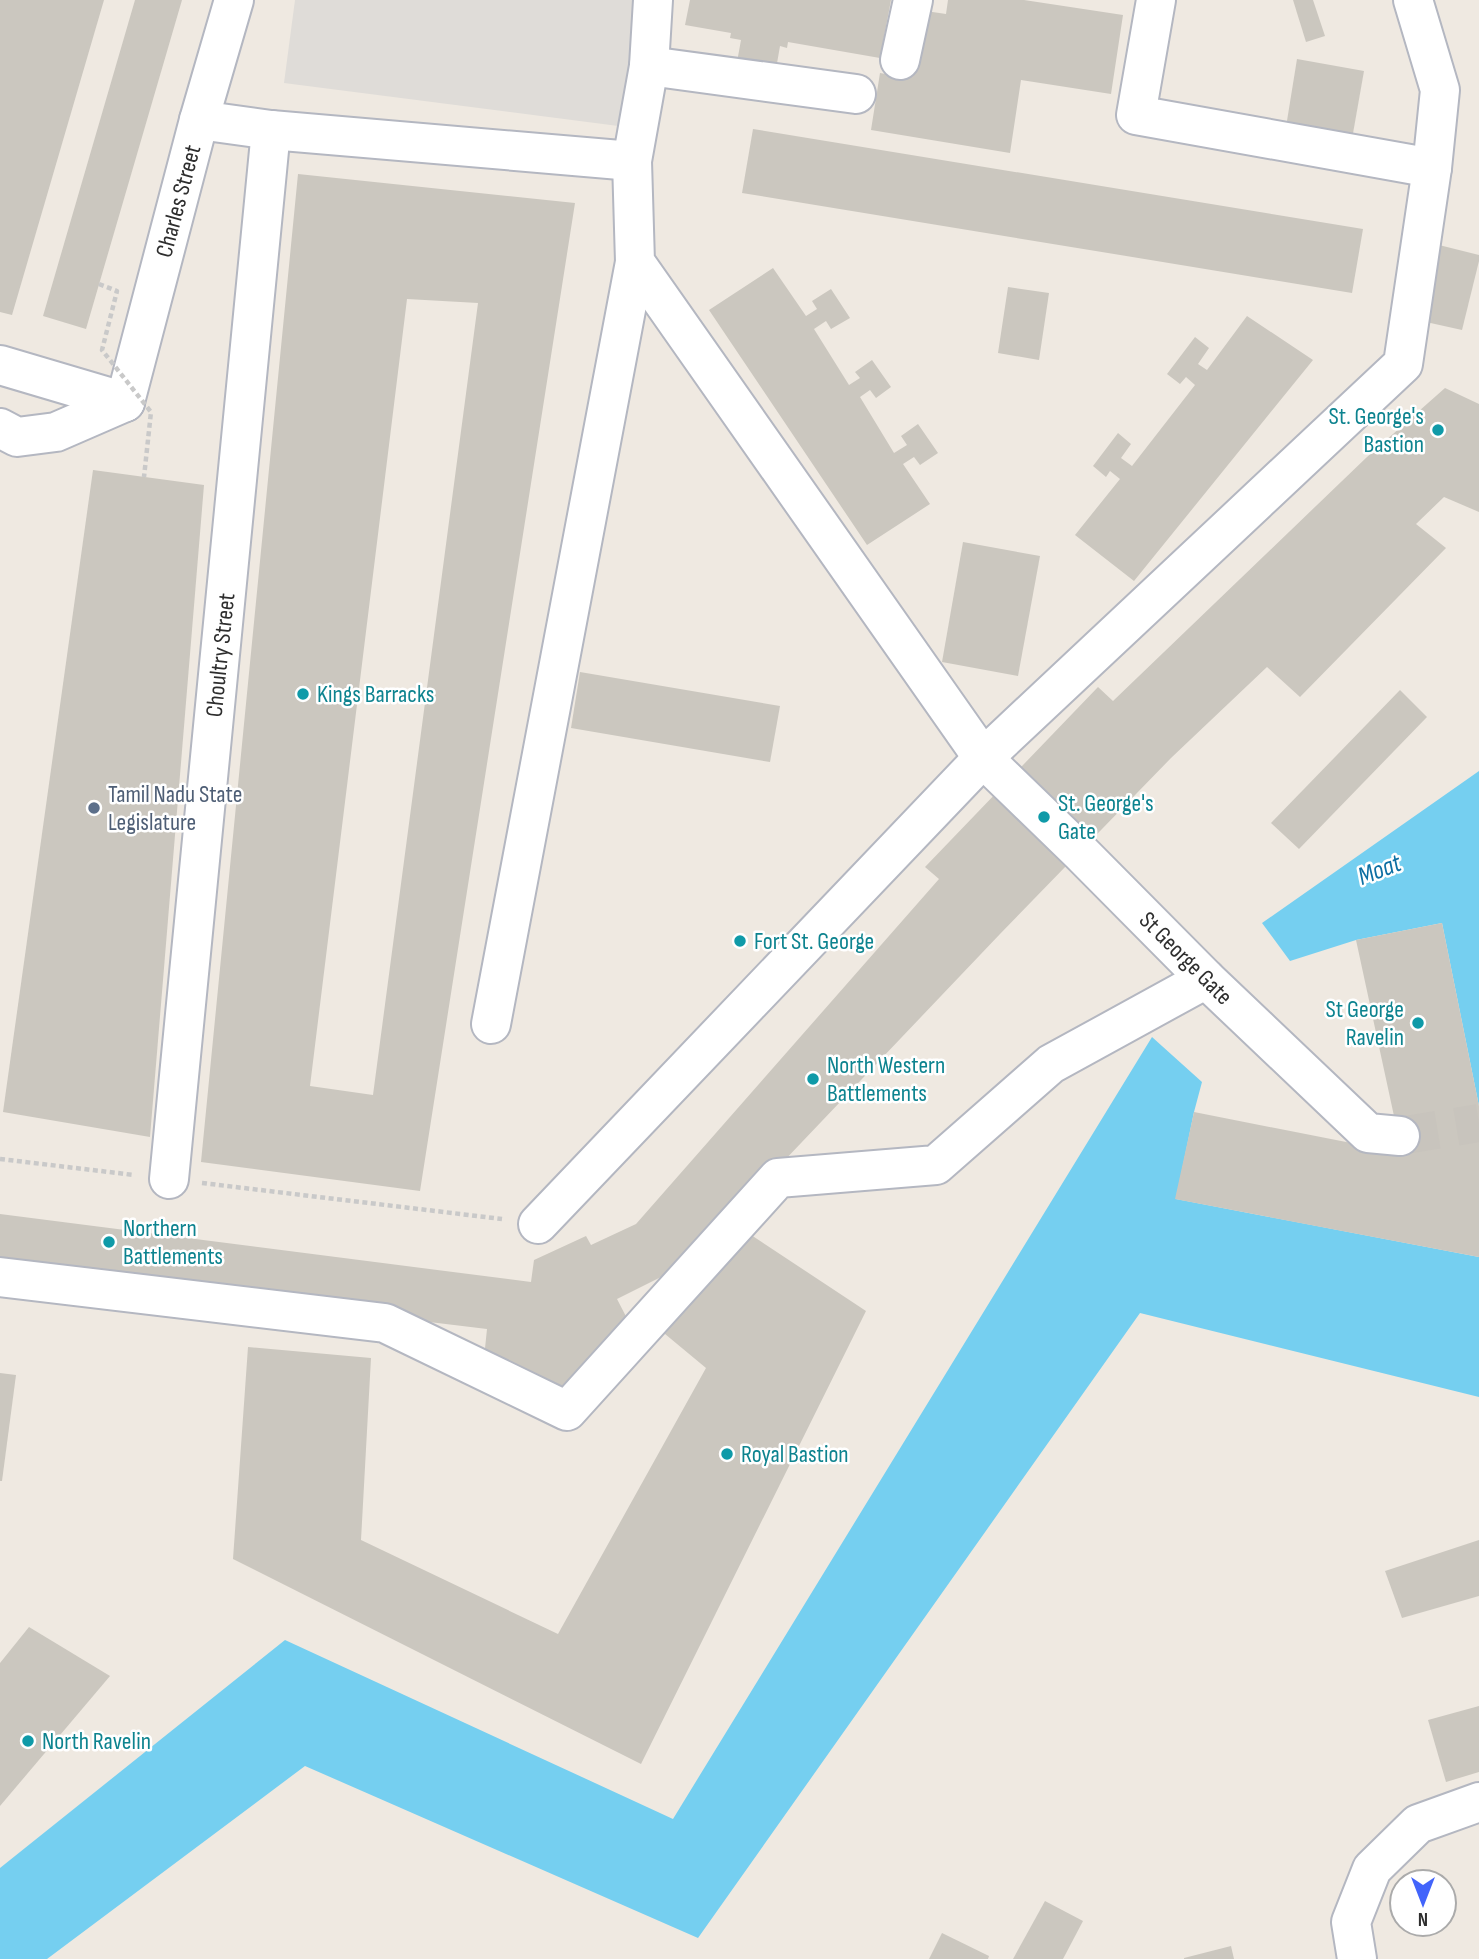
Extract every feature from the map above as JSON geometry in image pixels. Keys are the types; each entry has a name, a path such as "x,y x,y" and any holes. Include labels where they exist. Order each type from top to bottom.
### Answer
{"lane":[{"name":"Charles Street","path":"125,402 199,120 234,0"},
{"path":"491,1024 635,262 632,161 649,66 653,0"},
{"path":"900,60 913,0"},
{"path":"1156,0 1136,115 1432,169"},
{"path":"538,1224 983,758 1403,364 1432,169 1440,90 1413,0"},
{"path":"649,66 856,94"},
{"path":"199,120 271,130 632,161"},
{"name":"Choultry Street","path":"169,1179 271,130"},
{"name":"St George Gate","path":"635,262 983,758 1206,979 1368,1133 1400,1136"},
{"path":"0,365 125,402"},
{"path":"0,428 17,437 56,432 125,402"},
{"path":"0,1277 385,1323 567,1411 778,1178 936,1166 1051,1064 1206,979"},
{"path":"1357,1959 1351,1923 1372,1869 1418,1824 1479,1802"}],"path":[{"path":"99,284 117,291 102,350 151,412 144,477"},
{"path":"0,1159 538,1224"}],"shaded area":[{"path":"295,0 642,0 626,127 284,83"}],"water":[{"name":"Moat","path":"1479,771 1479,1106 1442,923 1356,940 1290,961 1262,923"},
{"path":"1152,1037 1202,1082 1176,1199 1479,1257 1479,1397 1140,1313 698,1938 305,1766 47,1959 0,1959 0,1868 285,1640 673,1819"}],"building":[{"path":"0,0 104,0 12,315 0,312"},
{"path":"135,0 182,0 86,329 43,316"},
{"path":"690,0 891,0 880,58 788,42 787,48 780,46 776,69 737,62 741,40 730,38 731,33 685,25"},
{"path":"948,0 1024,0 1123,15 1111,94 1021,80 1010,153 871,130 880,73 908,78 919,10 946,14"},
{"path":"1293,0 1313,0 1325,36 1306,42"},
{"path":"1297,59 1364,71 1352,139 1286,127"},
{"path":"753,129 1363,229 1352,293 742,193"},
{"name":"Kings Barracks","path":"298,174 575,203 420,1191 201,1162","holes":["407,299 478,303 373,1095 310,1086"]},
{"path":"1435,244 1479,255 1462,330 1417,320"},
{"path":"773,268 806,316 817,309 812,301 831,289 850,318 831,329 826,321 814,329 849,385 860,378 855,372 872,360 891,387 876,398 870,390 860,397 894,453 907,445 901,436 918,424 938,453 920,465 914,457 903,464 930,504 867,545 709,310"},
{"path":"1008,287 1049,293 1039,360 998,353"},
{"path":"1247,316 1313,360 1134,581 1075,535 1120,479 1110,471 1106,477 1093,466 1118,433 1131,444 1121,458 1132,466 1195,385 1186,377 1180,384 1167,374 1195,337 1209,348 1198,364 1207,370"},
{"path":"1445,388 1479,404 1479,512 1444,497 1416,524 1446,548 1300,697 1267,667 1171,758 685,1265 617,1299 632,1328 565,1398 484,1358 487,1329 0,1270 0,1214 531,1282 534,1260 586,1236 591,1245 636,1224 939,879 925,867 1098,687 1113,701 1367,457"},
{"name":"Tamil Nadu State Legislature","path":"93,470 204,485 150,1137 3,1112"},
{"path":"963,542 1040,556 1018,676 942,662"},
{"path":"580,672 780,706 770,762 571,728"},
{"path":"1400,690 1427,717 1299,849 1271,823"},
{"name":"St George Ravelin","path":"1442,923 1479,1106 1479,1257 1175,1199 1194,1112 1402,1153 1356,940"},
{"name":"Royal Bastion","path":"742,1229 866,1311 641,1764 233,1559 248,1347 371,1358 361,1540 558,1634 706,1368 653,1324"},
{"path":"0,1373 16,1375 2,1481 0,1481"},
{"path":"1479,1540 1479,1596 1402,1618 1385,1571"},
{"name":"North Ravelin","path":"29,1627 110,1676 0,1806 0,1663"},
{"path":"1479,1706 1479,1772 1446,1782 1428,1720"},
{"path":"1045,1901 1083,1921 1063,1959 1013,1959"},
{"path":"942,1933 989,1956 988,1959 929,1959"},
{"path":"1231,1946 1234,1959 1184,1959 1184,1958"}],"tunnel":[{"path":"1400,1136 1479,1123"}],"place":[{"name":"St. George's Bastion","path":"1438,430"},
{"name":"Kings Barracks","path":"303,694"},
{"name":"Tamil Nadu State Legislature","path":"94,808"},
{"name":"St. George's Gate","path":"1044,817"},
{"name":"Fort St. George","path":"740,941"},
{"name":"St George Ravelin","path":"1418,1023"},
{"name":"North Western Battlements","path":"813,1079"},
{"name":"Northern Battlements","path":"109,1242"},
{"name":"Royal Bastion","path":"727,1454"},
{"name":"North Ravelin","path":"28,1741"}]}
